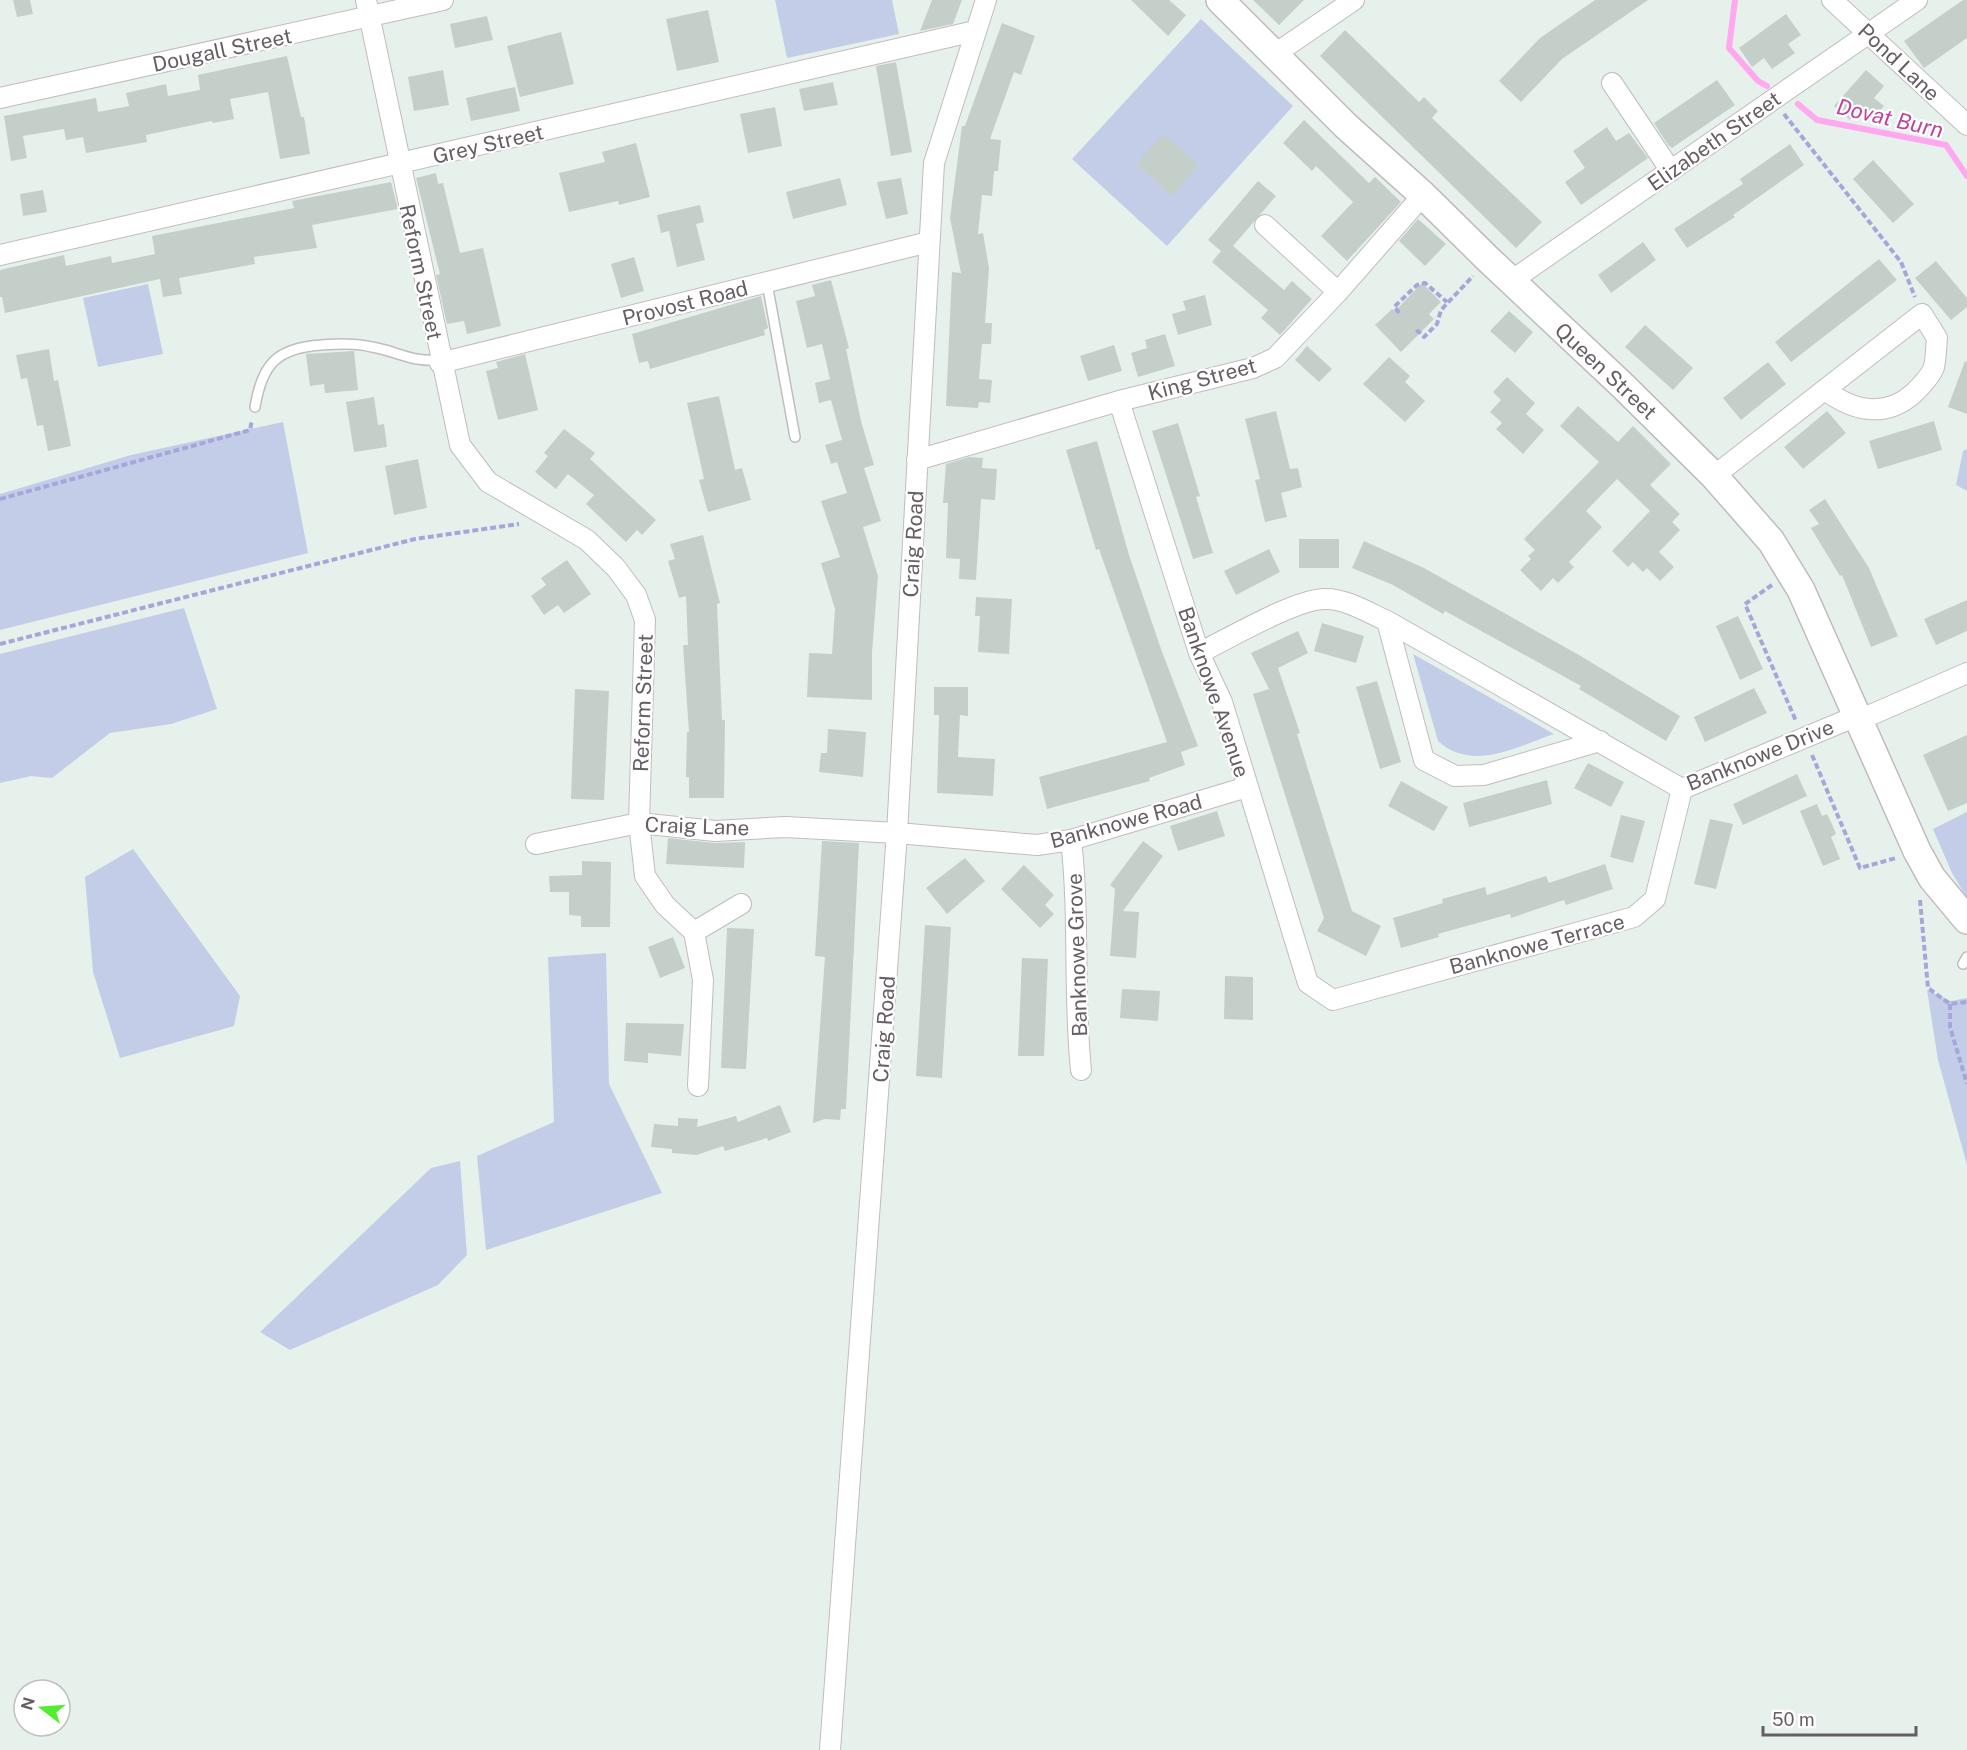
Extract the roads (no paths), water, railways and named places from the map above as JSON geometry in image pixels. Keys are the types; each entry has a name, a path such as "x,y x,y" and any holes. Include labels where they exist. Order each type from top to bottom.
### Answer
{"main road":[{"name":"Queen Street","path":"1220,0 1346,126 1423,195 1488,261 1622,385 1714,476 1771,540 1790,573 1859,717 1897,809 1932,878 1967,920"}],"street":[{"name":"Dougall Street","path":"0,99 368,8 443,0"},
{"name":"Craig Road","path":"830,1750 897,833 934,163 986,0"},
{"path":"1275,54 1354,0"},
{"name":"Pond Lane","path":"1832,0 1967,124"},
{"name":"Elizabeth Street","path":"1510,281 1917,0"},
{"name":"Reform Street","path":"368,8 440,362 460,445 488,482 587,540 616,568 636,595 645,620 639,823 645,876 665,905 694,932"},
{"name":"Grey Street","path":"0,255 399,165 975,30"},
{"path":"1612,83 1671,171"},
{"name":"King Street","path":"917,460 1119,400 1253,368 1275,357 1338,292 1423,195"},
{"path":"1265,225 1338,292"},
{"name":"Provost Road","path":"440,362 929,242"},
{"path":"1714,476 1825,390 1922,315 1937,338 1933,368 1921,386 1905,400 1884,410 1861,409 1843,403 1825,390"},
{"name":"Banknowe Avenue","path":"1119,400 1199,653 1222,702 1308,983"},
{"name":"Banknowe Drive","path":"1199,653 1286,609 1326,598 1351,605 1387,621 1682,789 1803,738 1873,714 1967,673"},
{"path":"1387,621 1424,760 1455,776 1484,775 1600,741"},
{"name":"Banknowe Road","path":"897,833 1037,845 1071,840 1247,787"},
{"name":"Banknowe Terrace","path":"1308,983 1333,1000 1634,917 1655,899 1682,789"},
{"name":"Craig Lane","path":"536,844 639,823 715,831 785,827 897,833"},
{"name":"Banknowe Grove","path":"1071,840 1076,876 1077,1027 1081,1070"},
{"path":"698,1086 703,980 694,932 741,904"}],"lane":[{"path":"767,283 795,437"},
{"path":"255,407 259,384 266,370 282,352 304,346 345,343 374,347 419,362 440,362"}],"waterway":[{"name":"Dovat Burn","path":"1735,0 1729,48 1758,81 1767,86"},
{"name":"Dovat Burn","path":"1798,104 1817,120 1946,145 1967,176"}]}
